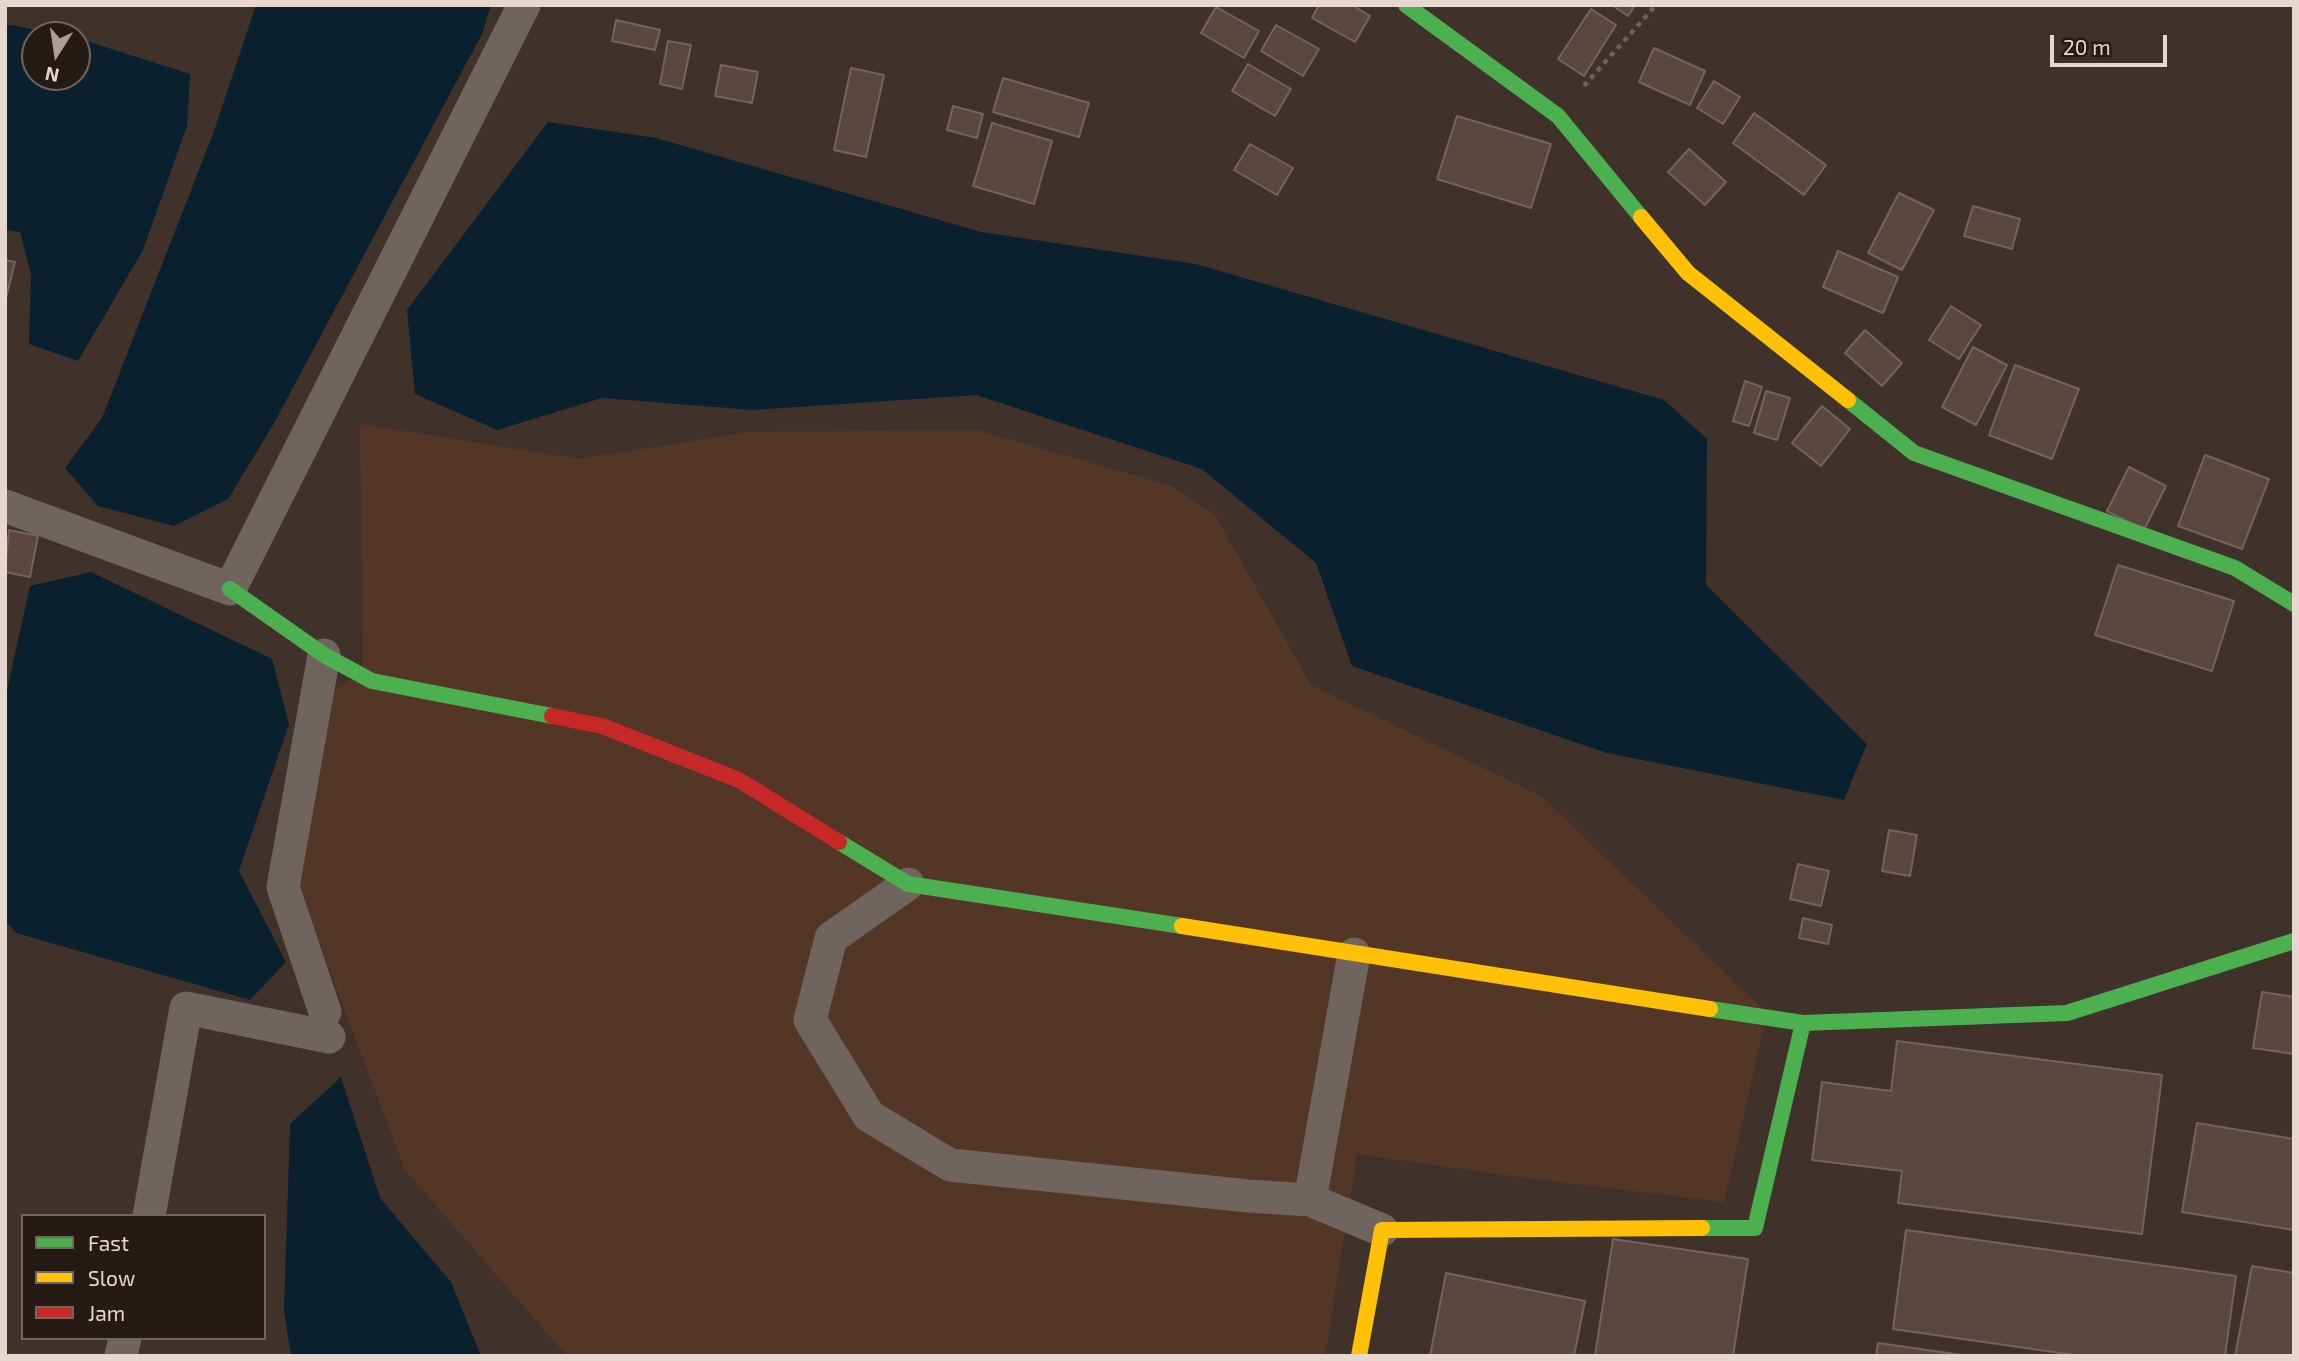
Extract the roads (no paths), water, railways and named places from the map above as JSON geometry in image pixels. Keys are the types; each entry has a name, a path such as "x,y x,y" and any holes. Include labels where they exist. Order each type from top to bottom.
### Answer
{"street":[{"path":"230,589 524,5"},
{"path":"1406,5 1558,116 1688,273 1914,453 2235,568 2294,604"},
{"path":"5,506 230,589 324,655 372,681 601,726 739,780 908,884 1803,1023 2067,1013 2294,942"},
{"path":"149,1214 186,1008 327,1024 283,887 324,655"},
{"path":"908,884 831,938 810,1020 869,1116 950,1165 1310,1200 1382,1230 1755,1228 1803,1023"},
{"path":"1310,1200 1354,954"},
{"path":"1359,1356 1382,1230"}],"water":[{"path":"256,5 491,5 482,34 273,425 228,499 174,526 98,506 65,468 102,418 213,134"},
{"path":"5,26 21,27 21,91 91,91 91,42 190,74 187,126 143,250 78,361 29,344 31,274 20,232 5,230"},
{"path":"548,122 656,138 981,232 1196,264 1664,400 1707,439 1706,585 1867,744 1844,800 1607,753 1352,666 1316,563 1202,469 976,395 753,410 602,398 497,430 415,394 407,310"},
{"path":"91,572 272,659 289,724 239,871 286,962 250,1000 16,933 5,920 5,699 30,586"},
{"path":"341,1077 380,1198 451,1282 481,1356 291,1356 284,1311 290,1124"}]}
